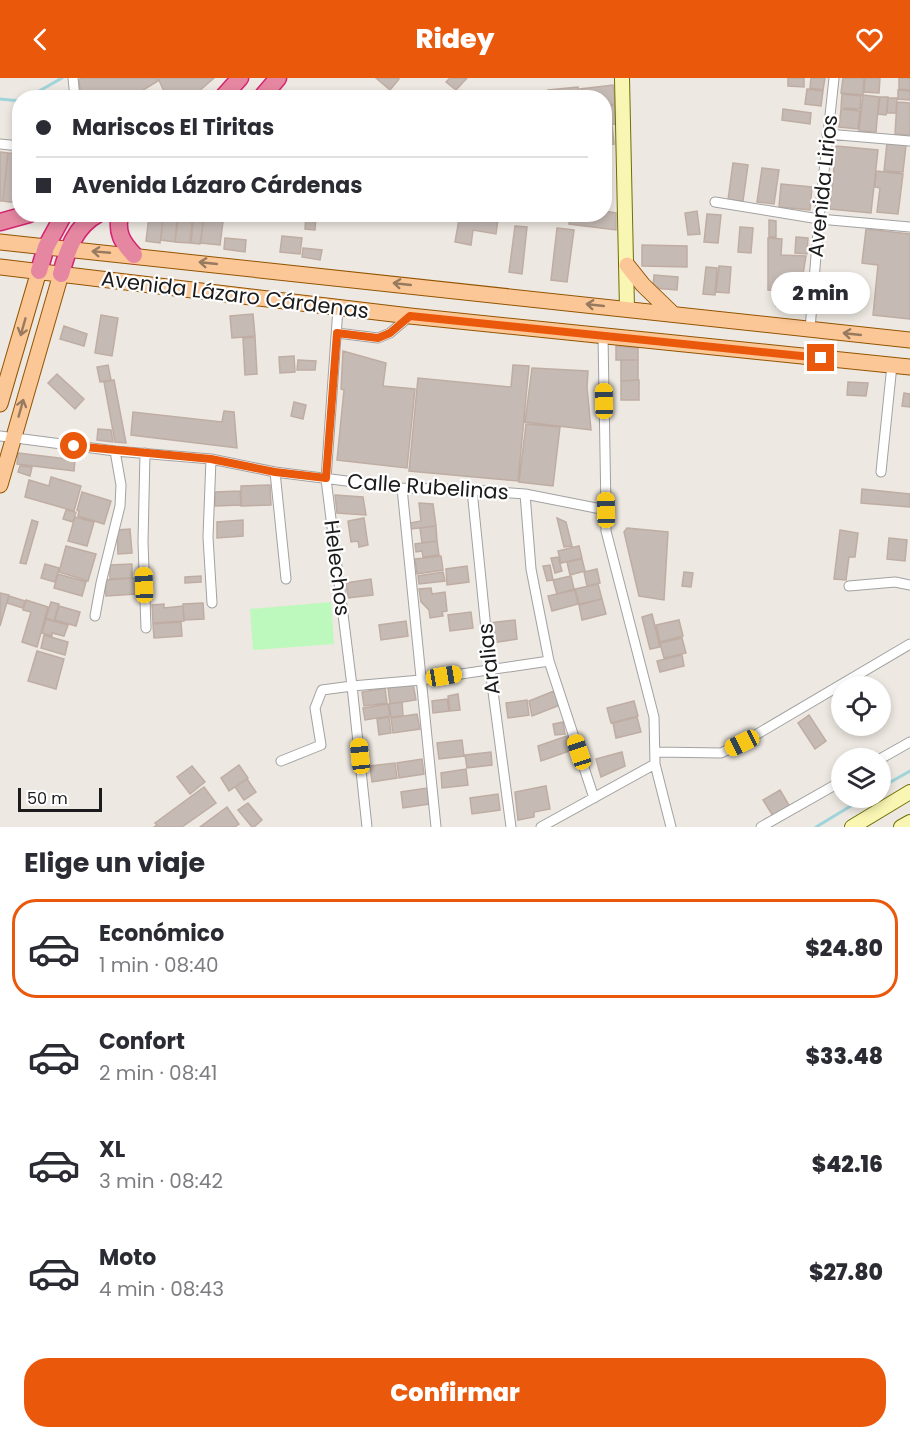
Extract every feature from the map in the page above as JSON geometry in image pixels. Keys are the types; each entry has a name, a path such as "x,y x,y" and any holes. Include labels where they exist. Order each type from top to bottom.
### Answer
{"highway":[{"path":"229,90 240,78"},
{"path":"268,90 278,78"},
{"path":"39,271 46,247 60,222"},
{"path":"62,274 67,249 88,222"},
{"path":"119,222 118,229 122,241 134,255"}],"main road":[{"name":"Avenida Lázaro Cárdenas","path":"0,242 910,340"},
{"path":"627,265 643,285 673,314"},
{"name":"Avenida Lázaro Cárdenas","path":"0,267 410,316 910,367"},
{"path":"0,404 39,271"},
{"path":"0,485 6,444 62,274"}],"street":[{"path":"622,78 627,309"},
{"name":"Avenida Lirios","path":"810,329 834,78"},
{"path":"827,134 910,141"},
{"path":"716,202 819,219 910,227"},
{"name":"Helechos","path":"338,308 326,478 367,827"},
{"path":"337,333 378,338 390,333 410,316"},
{"path":"603,336 606,531 654,717 655,764 671,827"},
{"path":"881,472 892,365"},
{"name":"Calle Rubelinas","path":"6,444 211,459 275,472 402,488 525,494 606,510"},
{"path":"95,616 120,506 121,485 116,451"},
{"path":"145,453 143,542 146,628"},
{"path":"211,459 208,537 212,603"},
{"path":"275,472 286,579"},
{"path":"402,488 436,827"},
{"name":"Aralias","path":"472,490 490,669 512,827"},
{"path":"525,494 531,568 549,661 594,798"},
{"path":"849,586 895,582 910,585"},
{"path":"656,752 721,753 910,644"},
{"path":"281,761 321,746 315,708 322,690 421,680 549,661"},
{"path":"891,753 910,742"},
{"path":"541,827 655,764"},
{"path":"761,827 831,787"},
{"path":"852,827 910,792"},
{"path":"901,827 910,822"}],"green space":[{"path":"331,602 334,644 253,650 250,609"}],"building":[{"path":"81,78 156,78 158,81 143,90 80,90 79,80"},
{"path":"158,78 214,78 200,90 163,90"},
{"path":"376,78 397,78 399,79 390,90"},
{"path":"450,78 467,78 456,90 446,82"},
{"path":"788,78 804,78 804,87 788,86"},
{"path":"811,78 825,78 823,90 810,88"},
{"path":"843,78 864,78 863,95 841,93"},
{"path":"865,78 880,78 879,93 864,92"},
{"path":"899,78 910,78 910,90 899,89"},
{"path":"613,85 615,104 612,104 612,90 580,89"},
{"path":"578,87 578,90 548,90"},
{"path":"807,89 823,91 821,106 805,104"},
{"path":"898,90 910,91 910,100 898,99"},
{"path":"842,94 861,96 860,109 841,108"},
{"path":"863,95 879,97 876,132 859,131"},
{"path":"880,97 888,97 886,115 878,114"},
{"path":"888,98 897,98 896,113 887,113"},
{"path":"897,102 910,103 910,135 895,134"},
{"path":"612,105 615,105 616,124 612,124"},
{"path":"783,109 811,113 810,124 782,120"},
{"path":"841,109 860,111 858,129 839,127"},
{"path":"887,143 906,145 903,172 884,171"},
{"path":"836,146 878,150 871,213 830,209"},
{"path":"0,152 8,153 3,201 0,201"},
{"path":"8,153 12,153 12,202 3,201"},
{"path":"733,163 748,165 743,201 728,200"},
{"path":"762,168 779,170 774,204 757,202"},
{"path":"876,171 903,174 898,214 877,212 880,188 875,187"},
{"path":"781,184 812,187 810,210 779,207"},
{"path":"697,211 700,234 688,235 685,213"},
{"path":"612,212 616,213 616,230 569,224 569,222 612,222"},
{"path":"707,214 721,215 718,243 704,242"},
{"path":"769,220 776,221 776,237 769,237"},
{"path":"148,222 163,222 160,243 146,241"},
{"path":"163,222 177,222 175,242 161,240"},
{"path":"178,222 192,222 190,243 175,242"},
{"path":"193,222 203,222 200,244 191,243"},
{"path":"203,222 223,222 220,245 201,243"},
{"path":"305,222 316,222 315,230 305,229"},
{"path":"459,222 498,222 496,234 473,230 471,245 455,242"},
{"path":"515,226 527,227 522,274 509,272"},
{"path":"740,227 753,228 751,253 738,252"},
{"path":"557,228 574,230 567,282 551,280"},
{"path":"866,229 910,234 910,319 873,315 878,265 862,263"},
{"path":"282,236 302,238 300,254 280,252"},
{"path":"796,237 808,238 807,254 795,253"},
{"path":"225,238 246,240 245,252 224,249"},
{"path":"768,238 782,239 781,255 806,256 800,293 768,290"},
{"path":"642,245 687,246 687,267 642,266"},
{"path":"303,248 322,250 320,260 302,257"},
{"path":"719,266 731,267 729,293 716,292"},
{"path":"706,267 717,268 715,295 703,294"},
{"path":"654,275 678,277 677,290 653,288"},
{"path":"778,292 800,295 798,309 776,306"},
{"path":"253,314 255,336 232,338 230,316"},
{"path":"101,315 118,318 112,356 95,353"},
{"path":"64,326 87,334 84,346 60,339"},
{"path":"255,337 257,374 245,375 243,338"},
{"path":"616,346 638,348 638,360 616,360"},
{"path":"343,351 386,363 383,386 415,389 407,468 337,460 344,390 341,389"},
{"path":"294,356 295,372 280,373 279,357"},
{"path":"298,360 316,361 315,370 297,370"},
{"path":"621,360 638,360 638,380 621,381"},
{"path":"108,365 111,380 100,382 97,367"},
{"path":"513,365 529,366 518,481 409,471 418,378 511,387"},
{"path":"532,368 588,371 587,387 591,430 525,422"},
{"path":"57,374 84,399 75,409 48,383"},
{"path":"114,380 126,443 115,442 104,382"},
{"path":"639,380 639,400 621,400 621,381"},
{"path":"848,382 868,383 866,396 847,395"},
{"path":"904,393 910,394 910,407 902,406"},
{"path":"294,402 306,405 303,419 291,416"},
{"path":"224,411 234,412 237,448 131,435 133,412 222,422"},
{"path":"526,424 560,427 553,486 519,482"},
{"path":"98,429 111,430 113,442 97,440"},
{"path":"18,453 75,460 74,471 17,464"},
{"path":"20,466 32,467 30,476 18,472"},
{"path":"51,477 81,486 74,511 25,497 29,480 49,486"},
{"path":"270,485 271,505 241,506 241,486"},
{"path":"862,489 910,494 910,507 861,503"},
{"path":"240,491 241,505 215,506 215,492"},
{"path":"82,492 111,501 104,524 78,516 79,511 77,510"},
{"path":"335,495 363,497 366,515 337,513"},
{"path":"419,503 433,504 436,526 411,529 410,523 421,521"},
{"path":"66,510 76,512 73,522 63,519"},
{"path":"75,517 94,522 87,546 68,541"},
{"path":"364,518 368,545 359,547 358,541 351,542 348,521"},
{"path":"557,518 566,522 572,546 564,547"},
{"path":"32,520 38,522 26,564 20,563"},
{"path":"243,520 243,536 217,538 217,522"},
{"path":"436,526 437,541 422,543 420,528"},
{"path":"627,528 668,532 664,600 639,596 624,532"},
{"path":"130,529 132,553 118,554 117,530"},
{"path":"840,530 858,533 855,557 849,557 846,580 834,579"},
{"path":"889,538 907,540 905,561 887,559"},
{"path":"437,541 439,555 423,557 422,551 416,552 415,544"},
{"path":"66,546 96,554 88,581 59,572"},
{"path":"579,546 582,558 561,563 558,551"},
{"path":"441,556 443,570 417,574 415,559"},
{"path":"558,557 562,571 555,573 551,558"},
{"path":"582,559 585,571 570,575 567,562"},
{"path":"45,564 59,568 55,582 41,578"},
{"path":"132,564 132,578 110,579 110,565"},
{"path":"550,565 553,580 547,581 543,566"},
{"path":"467,566 469,582 447,585 446,569"},
{"path":"597,569 600,583 587,586 584,572"},
{"path":"443,572 445,581 419,584 418,576"},
{"path":"684,572 693,573 691,587 682,586"},
{"path":"58,574 86,582 82,596 54,588"},
{"path":"201,576 201,582 185,583 185,577"},
{"path":"571,576 574,589 557,594 553,580"},
{"path":"135,578 136,594 106,596 105,580"},
{"path":"371,579 373,595 348,598 346,583"},
{"path":"598,584 602,599 579,604 575,589"},
{"path":"431,588 432,594 445,592 447,611 442,612 443,616 430,618 429,610 421,602 419,589"},
{"path":"575,590 578,604 552,611 548,596"},
{"path":"0,593 9,595 0,626"},
{"path":"9,596 25,601 23,608 7,603"},
{"path":"602,599 606,614 582,620 579,605"},
{"path":"26,600 48,607 37,647 22,642 31,612 23,610"},
{"path":"51,602 59,604 54,621 46,618"},
{"path":"203,603 204,619 184,620 183,604"},
{"path":"164,604 164,608 183,606 184,621 153,623 152,605"},
{"path":"59,606 80,612 76,626 55,620"},
{"path":"471,612 473,628 450,631 448,615"},
{"path":"652,614 660,647 650,649 642,617"},
{"path":"46,619 68,625 64,636 42,633"},
{"path":"515,620 517,639 492,643 489,623"},
{"path":"679,620 683,636 660,642 656,625"},
{"path":"406,621 408,636 381,640 379,625"},
{"path":"181,622 182,636 154,638 153,624"},
{"path":"44,635 68,642 65,655 41,648"},
{"path":"682,638 686,653 664,658 660,643"},
{"path":"37,651 64,659 56,689 28,681"},
{"path":"682,655 684,666 660,672 657,661"},
{"path":"413,684 416,700 390,704 388,688"},
{"path":"385,688 387,703 364,706 362,692"},
{"path":"554,691 560,705 532,716 529,701"},
{"path":"458,694 460,710 450,711 448,696"},
{"path":"447,699 449,711 433,713 432,701"},
{"path":"527,700 529,715 508,718 506,703"},
{"path":"634,701 638,716 611,723 607,708"},
{"path":"402,702 403,716 391,717 389,704"},
{"path":"388,704 390,716 365,720 363,708"},
{"path":"417,714 420,729 393,733 391,718"},
{"path":"809,715 826,741 815,749 798,723"},
{"path":"389,717 391,733 379,735 377,719"},
{"path":"637,717 641,732 616,738 613,723"},
{"path":"563,722 565,734 555,735 553,724"},
{"path":"567,736 572,750 541,761 538,746"},
{"path":"462,740 464,756 439,759 437,743"},
{"path":"491,752 492,765 467,768 465,755"},
{"path":"622,752 625,766 601,777 596,759"},
{"path":"422,759 424,774 399,778 397,763"},
{"path":"395,763 397,778 372,782 370,766"},
{"path":"239,765 248,778 229,791 221,778"},
{"path":"192,766 205,782 190,794 177,777"},
{"path":"466,769 468,785 442,788 441,773"},
{"path":"247,779 256,792 244,800 235,787"},
{"path":"546,786 550,809 534,812 534,817 518,820 515,792"},
{"path":"204,787 216,803 182,827 154,827 157,825 155,823"},
{"path":"427,788 429,804 403,808 401,792"},
{"path":"780,790 790,807 773,816 763,800"},
{"path":"498,794 500,810 472,814 470,798"},
{"path":"248,803 262,820 254,827 238,810"},
{"path":"227,807 239,824 235,827 200,827"}],"waterway":[{"path":"41,90 62,78"},
{"path":"0,99 12,100"},
{"path":"891,782 910,771"},
{"path":"816,827 847,808"}],"route":[{"path":"74,446 211,459 275,472 326,478 337,333 378,338 390,333 410,316 821,358"}]}
